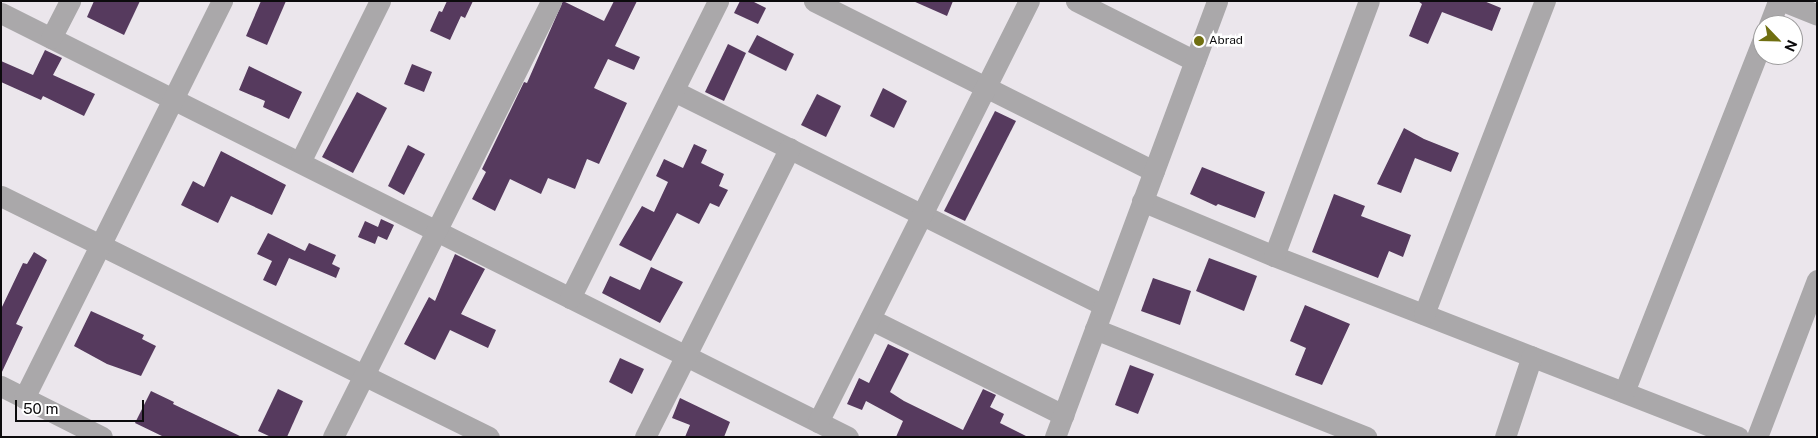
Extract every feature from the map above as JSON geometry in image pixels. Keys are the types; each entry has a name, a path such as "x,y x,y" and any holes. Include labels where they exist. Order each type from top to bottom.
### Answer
{"street":[{"path":"51,38 70,1"},
{"path":"24,398 222,1"},
{"path":"334,437 551,1"},
{"path":"570,298 718,1"},
{"path":"814,1 1154,171"},
{"path":"818,422 1029,1"},
{"path":"1076,1 1195,60"},
{"path":"1055,437 1216,1"},
{"path":"1274,256 1370,1"},
{"path":"1424,314 1545,1"},
{"path":"1773,15 1778,1"},
{"path":"1783,1 1817,15"},
{"path":"300,162 372,4"},
{"path":"1,13 848,437"},
{"path":"1624,392 1753,64"},
{"path":"674,91 1104,305"},
{"path":"645,437 790,148"},
{"path":"1,196 489,437"},
{"path":"1142,201 1274,256 1738,437"},
{"path":"1757,437 1817,280"},
{"path":"870,319 1063,415"},
{"path":"1095,329 1364,436"},
{"path":"1505,437 1532,356"},
{"path":"1,386 102,437"}],"building":[{"path":"94,1 140,1 124,35 87,17"},
{"path":"261,1 286,1 267,45 246,36"},
{"path":"447,1 473,1 465,18 461,16 450,40 430,31 439,11 442,12"},
{"path":"563,1 604,21 614,1 637,1 615,46 640,57 634,70 608,59 594,88 627,103 599,164 587,159 575,189 548,178 541,194 510,179 495,211 472,199 486,172 482,169 524,82 527,83"},
{"path":"740,1 752,1 766,8 758,24 734,13"},
{"path":"913,1 953,1 947,16"},
{"path":"1418,1 1484,1 1501,8 1492,31 1442,12 1428,44 1409,36 1422,4"},
{"path":"757,35 794,54 786,71 748,52"},
{"path":"728,44 746,53 724,101 705,92"},
{"path":"45,50 62,58 53,75 95,94 84,116 43,96 41,100 1,82 1,61 33,75"},
{"path":"412,64 432,72 424,92 404,84"},
{"path":"249,66 302,92 289,119 263,107 265,101 239,90"},
{"path":"883,88 907,101 894,128 870,116"},
{"path":"357,92 387,108 353,173 322,157"},
{"path":"817,94 841,106 826,137 801,125"},
{"path":"995,111 1016,121 965,221 944,211"},
{"path":"1404,128 1424,139 1459,153 1451,172 1415,158 1401,193 1377,184"},
{"path":"694,144 707,150 701,163 724,174 719,186 728,190 719,207 710,203 699,224 677,213 651,261 619,245 642,206 654,212 668,182 656,176 664,159 683,168"},
{"path":"408,145 425,154 404,195 388,186"},
{"path":"221,151 286,185 272,215 231,196 218,223 181,205 193,181 204,187"},
{"path":"1202,167 1265,192 1255,218 1218,204 1216,206 1190,194"},
{"path":"1334,194 1365,206 1361,216 1411,235 1403,257 1389,251 1378,278 1312,252"},
{"path":"381,219 394,225 387,240 378,236 375,244 358,237 365,221 378,227"},
{"path":"268,233 305,251 309,243 336,255 332,264 340,268 336,278 289,258 276,286 263,280 272,261 257,254"},
{"path":"34,252 47,260 16,324 23,327 1,374 1,309 23,263 27,264"},
{"path":"455,254 485,269 461,314 496,330 488,348 450,330 435,360 404,344 429,297 435,301"},
{"path":"1209,258 1257,276 1244,311 1196,291"},
{"path":"651,267 683,282 660,323 602,293 610,276 640,290"},
{"path":"1153,278 1191,291 1180,325 1141,311"},
{"path":"1305,305 1350,324 1322,385 1295,375 1306,348 1290,341"},
{"path":"91,311 144,335 142,339 156,346 141,376 107,364 74,346"},
{"path":"888,344 909,354 890,392 904,401 963,430 983,389 996,395 990,407 1004,414 1000,423 1028,437 896,437 903,421 866,401 862,410 847,404 859,378 869,383"},
{"path":"620,358 644,369 632,394 609,382"},
{"path":"1130,365 1154,374 1138,414 1115,405"},
{"path":"278,389 303,401 287,437 271,437 258,431"},
{"path":"151,391 174,402 173,404 242,437 164,437 135,423"},
{"path":"680,398 730,422 724,437 685,437 690,425 672,418"}],"place":[{"name":"Abrad","path":"1199,41"}]}
